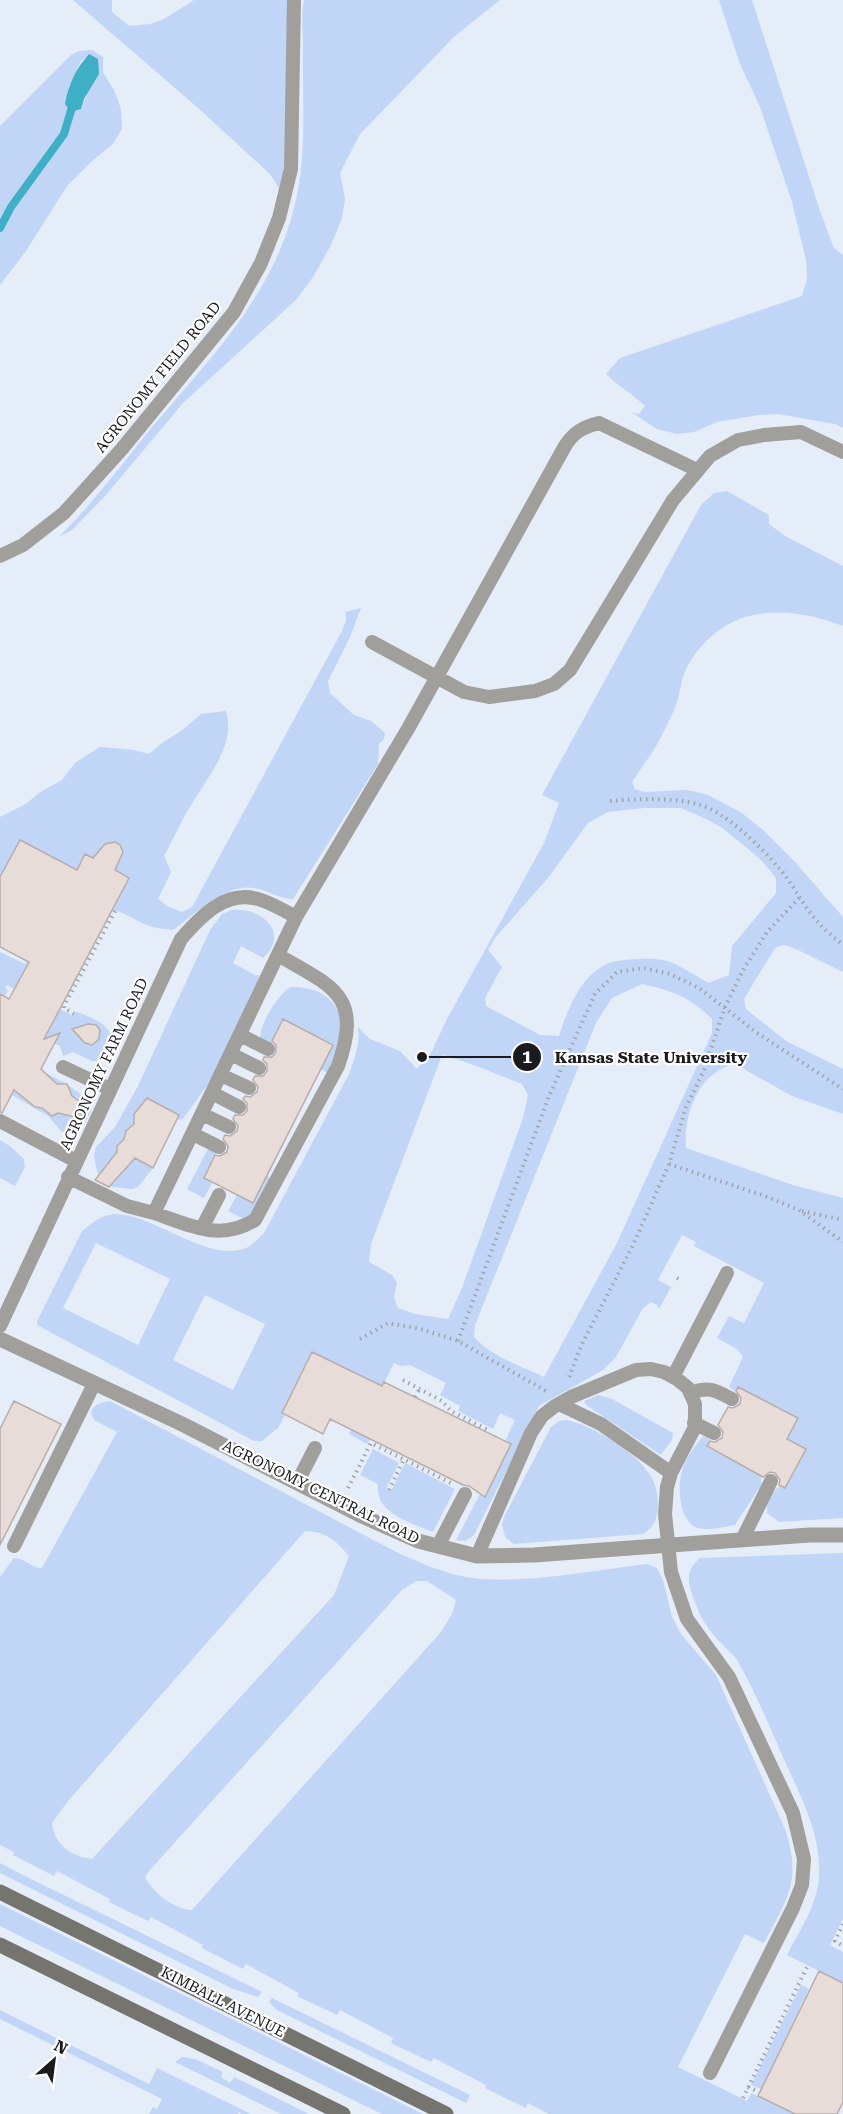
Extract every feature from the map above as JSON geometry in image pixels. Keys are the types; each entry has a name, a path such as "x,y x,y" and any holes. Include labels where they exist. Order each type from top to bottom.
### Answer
{"main road":[{"name":"KIMBALL AVENUE","path":"0,1892 446,2114"},
{"path":"0,1945 343,2114"}],"street":[{"name":"AGRONOMY CENTRAL ROAD","path":"0,1339 182,1424 418,1541 477,1556 534,1555 809,1535 843,1535"}],"lane":[{"name":"AGRONOMY FIELD ROAD","path":"0,556 22,545 64,513 121,450 234,312 261,263 279,218 291,170 294,0"},
{"path":"154,1213 296,917 394,754 574,434 587,426 599,423 697,470"},
{"path":"372,642 464,692 489,697 536,691 554,684 570,670 673,500 710,456 738,440 801,432 843,452"},
{"name":"AGRONOMY FARM ROAD","path":"0,1326 181,939 198,920 219,903 237,897 260,899 296,917"},
{"path":"68,1177 127,1206 201,1228 227,1232 243,1228 255,1220 284,1155 324,1077 346,1043 348,1021 343,1003 333,989 319,978 278,955"},
{"path":"240,1035 268,1049"},
{"path":"231,1054 259,1068"},
{"path":"63,1067 110,1089"},
{"path":"221,1075 249,1088"},
{"path":"212,1093 239,1107"},
{"path":"202,1114 229,1127"},
{"path":"0,1121 76,1161"},
{"path":"193,1134 219,1147"},
{"path":"201,1228 219,1195"},
{"path":"673,1377 727,1273"},
{"path":"477,1556 531,1433 542,1416 559,1404 636,1370 664,1372 688,1388 695,1404 694,1423 683,1452 671,1473 665,1514 671,1572 687,1619 729,1677 793,1813 804,1858 802,1885 793,1908 710,2073"},
{"path":"14,1546 94,1384"},
{"path":"690,1393 709,1388 732,1399"},
{"path":"559,1404 601,1424 671,1473"},
{"path":"694,1423 714,1433"},
{"path":"297,1483 315,1448"},
{"path":"742,1540 771,1480"},
{"path":"438,1546 465,1494"}],"path":[{"path":"610,801 642,799 681,801 699,804 716,813 753,842 780,869 816,921 843,945"},
{"path":"360,1339 388,1323 421,1329 458,1341 544,1388 559,1404 581,1346 634,1243 669,1164 686,1107 704,1070 724,1007 743,970 767,932 800,897"},
{"path":"74,1014 64,1006 114,914"},
{"path":"458,1341 549,1096 595,994 616,972 644,968 669,974 699,988 757,1033 843,1089"},
{"path":"669,1164 765,1196 799,1210 843,1220"},
{"path":"799,1210 843,1242"},
{"path":"403,1380 442,1401 451,1411 490,1431"},
{"path":"415,1397 420,1388"},
{"path":"347,1492 372,1443 456,1485 465,1494"},
{"path":"389,1490 404,1459"},
{"path":"843,1924 835,1941 843,1946"},
{"path":"742,2098 807,1967"},
{"path":"748,2087 759,2092"}],"shaded area":[{"path":"0,0 843,0 843,2114 0,2114"},
{"path":"73,0 112,0 112,12 129,26 150,24 164,19 194,0 289,0 287,165 281,191 270,174 197,107"},
{"path":"304,0 500,0 455,36 360,134 340,173 345,199 342,218 331,245 313,277 296,300 183,403 106,495 73,529 59,537 96,497 220,347 259,291 275,261 288,229 300,177 303,139 302,17"},
{"path":"719,0 752,0 820,211 834,248 843,255 843,428 835,424 778,414 717,422 694,432 677,434 657,429 631,412 639,414 645,406 606,374 620,358 802,296 807,279 806,260 792,202 760,107 740,64"},
{"path":"92,50 103,57 103,72 114,90 121,109 122,129 113,144 67,186 26,251 0,285 0,126 71,55 79,51","holes":["86,57 89,90 81,109 68,88 81,61"]},
{"path":"727,491 769,515 769,524 785,536 843,566 843,626 798,614 756,615 736,621 718,631 701,646 685,671 677,702 659,741 632,782 635,789 645,792 686,790 708,795 742,813 795,862 843,917 843,972 784,945 775,948 744,999 746,1009 786,1041 843,1069 843,1114 792,1096 735,1064 722,1068 712,1075 696,1096 687,1122 686,1148 793,1185 843,1198 843,1518 779,1522 767,1513 770,1497 781,1486 785,1488 806,1449 787,1439 798,1418 739,1387 736,1392 729,1387 743,1357 737,1349 717,1338 729,1316 744,1323 764,1283 694,1246 696,1242 682,1235 658,1280 671,1287 659,1309 651,1302 643,1308 616,1357 603,1370 539,1406 474,1535 466,1540 456,1540 480,1494 485,1496 515,1420 500,1413 493,1429 458,1411 460,1406 440,1395 446,1383 410,1365 401,1366 394,1363 359,1433 370,1439 367,1444 349,1434 374,1382 312,1352 282,1413 285,1415 278,1428 262,1441 254,1441 37,1325 37,1321 82,1231 105,1216 120,1214 137,1218 193,1242 229,1251 246,1248 256,1241 264,1233 349,1074 358,1045 358,1027 370,1039 400,1051 417,1069 430,1055 447,1019 544,843 559,803 542,795 701,505 714,493","holes":["644,808 681,808 704,818 721,827 762,861 776,878 776,893 732,946 729,975 709,983 663,960 634,959 610,963 595,972 581,987 570,1007 559,1036 540,1035 486,1006 485,998 502,967 488,950 495,938 548,878 588,823 608,812","642,984 671,992 696,1005 712,1019 712,1033 617,1243 544,1377 506,1360 481,1344 474,1337 475,1325 596,1023 612,998","442,1055 522,1084 528,1095 523,1118 462,1288 448,1319 415,1314 398,1308 394,1297 397,1282 392,1275 369,1262 371,1244","96,1243 170,1279 138,1345 63,1308","205,1295 265,1324 233,1390 173,1360"]},
{"path":"361,608 350,637 328,681 330,693 354,715 371,721 385,733 384,739 379,744 378,764 293,899 254,888 232,890 211,902 173,930 147,925 112,910 129,878 86,854 65,893 75,869 20,840 0,877 0,817 24,805 42,791 62,780 76,762 100,747 134,750 149,754 201,714 226,711 227,735 219,759 185,815 164,856 171,872 158,899 167,906 182,912 192,907 342,631 346,621 346,612"},
{"path":"56,906 58,907 14,989 7,985 5,988 8,990 5,996 0,993 0,952 25,964"},
{"path":"232,910 243,910 262,917 273,931 274,939 271,948 263,958 241,946 233,963 259,975 254,996 208,1084 183,1119 176,1120 178,1115 170,1110 153,1168 138,1187 132,1189 112,1187 106,1184 97,1172 94,1155 96,1147 115,1127 138,1086 210,930 222,914"},
{"path":"290,987 317,991 336,1007 345,1042 327,1073 321,1069 333,1044 283,1020 271,1044 260,1039 270,1010"},
{"path":"60,1009 73,1016 76,1012 85,1015 101,1023 107,1029 112,1043 104,1061 92,1061 73,1052 63,1056 60,1046 42,1038 54,1015 56,1016"},
{"path":"32,1056 42,1071 65,1083 93,1103 90,1114 79,1127 62,1132 48,1116 12,1095"},
{"path":"0,1140 24,1159 25,1167 15,1186 0,1178"},
{"path":"209,1147 217,1151 204,1178 212,1183 204,1198 187,1189"},
{"path":"267,1176 274,1180 255,1218 246,1220 228,1211 237,1195 253,1203"},
{"path":"598,1395 612,1399 673,1433 672,1440 661,1455 586,1405 584,1401"},
{"path":"110,1401 400,1554 449,1573 466,1577 508,1580 647,1564 657,1568 663,1580 672,1617 681,1634 716,1675 785,1829 792,1862 792,1876 786,1900 764,1943 745,1934 678,2067 747,2101 751,2093 795,2114 549,2114 528,2103 526,2108 485,2088 486,2085 434,2058 431,2062 391,2043 393,2038 340,2010 337,2015 297,1996 299,1993 246,1964 243,1969 202,1948 203,1945 151,1917 148,1921 109,1902 110,1899 57,1871 54,1876 13,1855 14,1852 0,1845 0,1577 14,1558 42,1568 117,1432 94,1420 91,1412 96,1405","holes":["305,1531 319,1533 330,1538 349,1556 334,1595 92,1859 70,1852 56,1837 52,1823 68,1801","416,1581 427,1581 456,1600 452,1614 441,1632 192,1910 178,1907 159,1894 145,1877 149,1871 402,1590"]},
{"path":"567,1420 590,1428 615,1442 647,1470 653,1480 658,1507 654,1523 643,1534 514,1544 505,1537 502,1524 504,1517 551,1427 559,1421"},
{"path":"703,1436 710,1439 707,1447 761,1475 761,1485 735,1525 712,1529 698,1528 692,1525 683,1512 680,1478 683,1466"},
{"path":"373,1449 399,1463 386,1489 391,1491 405,1463 455,1489 433,1532 405,1521 388,1510 378,1494 378,1484 360,1475"},
{"path":"843,1553 843,1919 830,1945 843,1952 843,1983 787,1955 807,1916 818,1886 819,1859 813,1828 802,1798 750,1683 737,1660 713,1635 703,1619 697,1608 689,1578 691,1568 700,1558"},
{"path":"0,1863 262,1992 258,1997 233,1989 0,1873"},
{"path":"0,1904 423,2114 382,2114 0,1926"},
{"path":"801,1985 809,1989 761,2089 751,2085"},
{"path":"272,1998 470,2095 466,2103 277,2010 269,2002"},
{"path":"0,2010 149,2084 157,2068 251,2114 239,2112 238,2114 149,2114 153,2107 157,2109 162,2099 0,2019"},
{"path":"182,2057 195,2059 223,2072 221,2077 230,2083 234,2077 309,2114 281,2114 175,2062"}],"water":[{"path":"89,54 98,59 99,74 84,99 81,109 71,112 65,104 68,90 76,71"}],"building":[{"path":"20,840 77,870 85,854 93,858 105,844 115,842 120,845 123,852 115,870 129,878 44,1039 60,1033 41,1069 57,1084 67,1084 72,1096 83,1104 82,1113 75,1117 58,1113 52,1116 42,1108 35,1107 14,1090 2,1113 0,1112 0,994 9,999 29,962 0,947 0,877"},
{"path":"283,1019 333,1045 253,1203 204,1178 215,1155 220,1156 227,1152 228,1146 223,1139 225,1135 230,1136 237,1131 238,1126 233,1119 235,1115 243,1115 247,1111 247,1103 243,1099 257,1092 258,1087 253,1080 255,1076 263,1076 267,1071 267,1064 263,1060 264,1057 272,1057 276,1052 276,1045 272,1041"},
{"path":"88,1024 96,1025 100,1030 99,1039 92,1045 85,1043 72,1029"},
{"path":"147,1098 179,1115 153,1168 135,1158 109,1187 95,1180 117,1152 117,1146 124,1139 126,1131 134,1124 134,1114"},
{"path":"312,1352 382,1386 384,1382 511,1444 485,1497 469,1486 330,1419 323,1434 282,1413"},
{"path":"738,1387 798,1418 787,1439 806,1449 785,1488 779,1485 780,1480 775,1473 770,1472 763,1477 707,1446 710,1441 715,1442 722,1438 723,1432 718,1425 728,1407 733,1408 740,1404 741,1398 736,1391"},
{"path":"14,1401 61,1424 0,1545 0,1429"},
{"path":"819,1971 843,1983 843,2102 837,2114 795,2114 758,2096"}],"waterway":[{"path":"0,228 11,207 64,134 73,104"}],"place":[{"name":"Kansas State University","path":"422,1057"}]}
